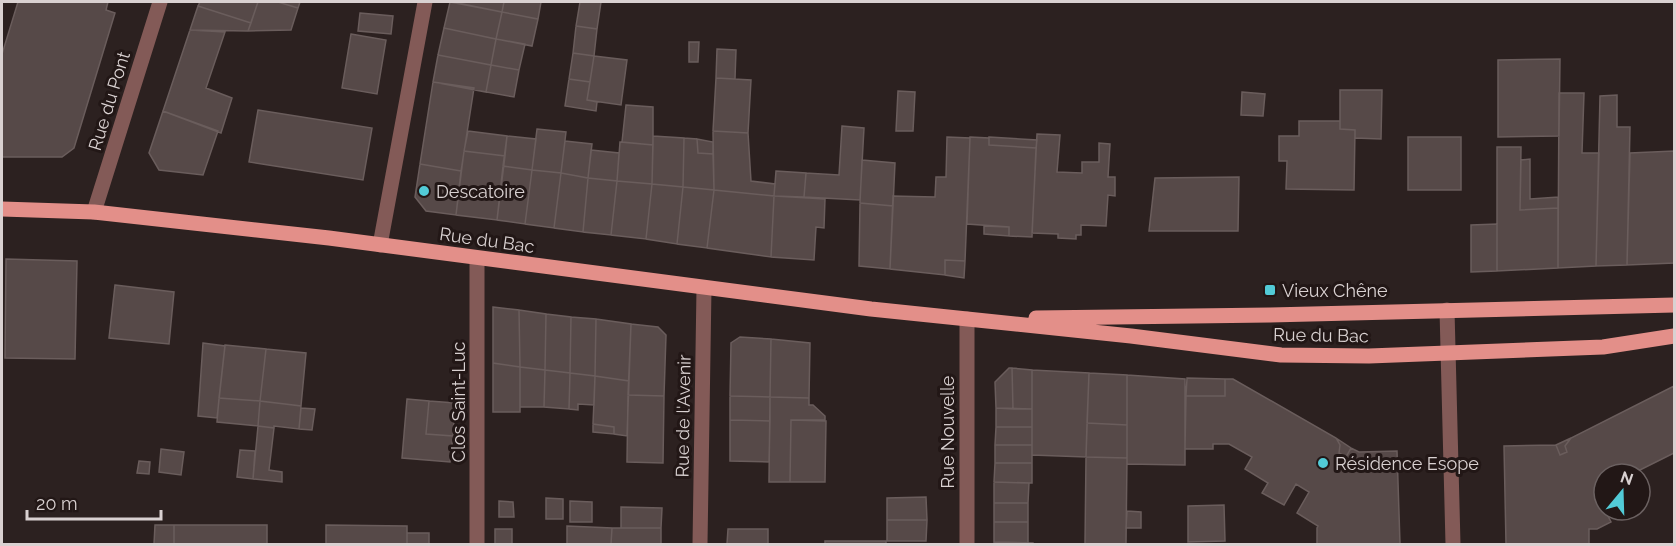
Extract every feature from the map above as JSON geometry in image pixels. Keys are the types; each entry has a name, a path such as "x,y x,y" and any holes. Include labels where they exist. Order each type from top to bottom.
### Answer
{"main road":[{"name":"Rue du Bac","path":"2,209 94,212 380,245 704,288 1281,355 1369,356 1603,347 1674,336"},
{"name":"Rue du Bac","path":"967,319 1674,304"}],"street":[{"name":"Rue du Pont","path":"94,212 160,2"},
{"path":"380,245 425,2"},
{"name":"Clos Saint-Luc","path":"477,259 477,544"},
{"name":"Rue de l'Avenir","path":"700,544 704,288"},
{"path":"1447,310 1453,544"},
{"name":"Rue Nouvelle","path":"967,319 967,544"}],"building":[{"path":"18,2 108,2 106,10 115,13 74,148 62,157 2,157 2,54"},
{"path":"200,2 258,2 251,23 198,6"},
{"path":"258,2 278,2 298,8 291,30 248,31"},
{"path":"278,2 300,2 298,8"},
{"path":"450,2 502,12 496,39 444,28"},
{"path":"453,2 504,2 502,12"},
{"path":"504,2 541,2 538,19 502,12"},
{"path":"580,2 601,2 597,29 576,26"},
{"path":"198,6 251,23 248,31 190,30"},
{"path":"502,12 538,19 532,46 496,39"},
{"path":"360,13 393,16 391,34 358,31"},
{"path":"576,26 597,29 594,56 573,53"},
{"path":"444,28 496,39 491,65 438,55"},
{"path":"190,30 225,32 206,88 232,98 221,133 163,111"},
{"path":"351,34 386,40 377,94 342,88"},
{"path":"496,39 525,44 519,70 491,65"},
{"path":"689,42 699,42 698,62 689,62"},
{"path":"717,49 736,50 735,79 716,78"},
{"path":"573,53 594,56 590,82 569,79"},
{"path":"438,55 491,65 486,92 433,82"},
{"path":"594,56 627,60 621,105 587,100"},
{"path":"1560,59 1559,136 1498,137 1498,60"},
{"path":"491,65 519,70 514,97 486,92"},
{"path":"716,78 751,80 748,133 713,131"},
{"path":"569,79 590,82 587,100 597,102 596,111 565,106"},
{"path":"433,82 474,88 461,171 420,164"},
{"path":"1340,90 1382,90 1381,139 1355,138 1355,130 1340,129"},
{"path":"898,91 915,92 913,131 896,131"},
{"path":"1242,92 1265,94 1263,116 1241,115"},
{"path":"1559,93 1584,93 1582,153 1599,153 1596,266 1558,268"},
{"path":"1617,95 1617,127 1630,127 1627,265 1596,266 1600,96"},
{"path":"626,105 653,107 653,145 622,142"},
{"path":"258,110 372,128 363,180 249,162"},
{"path":"163,111 218,131 203,175 159,170 149,153"},
{"path":"1299,121 1340,121 1340,129 1355,130 1354,190 1286,189 1287,161 1279,161 1279,136 1299,136"},
{"path":"842,126 864,128 860,200 804,197 806,173 839,175"},
{"path":"537,129 566,132 561,173 532,170"},
{"path":"468,131 507,136 505,156 464,151"},
{"path":"713,131 748,133 751,181 775,184 774,196 714,190"},
{"path":"1037,134 1060,135 1057,172 1082,173 1082,162 1099,162 1099,143 1110,144 1108,177 1115,177 1115,196 1108,195 1106,226 1081,225 1081,235 1076,235 1076,239 1058,238 1058,234 1032,233"},
{"path":"507,136 536,139 532,170 503,166"},
{"path":"653,136 684,138 683,187 652,184"},
{"path":"947,137 970,138 965,261 945,260 945,275 890,269 893,196 935,197 936,177 946,177"},
{"path":"970,137 989,138 989,145 1036,148 1032,237 1009,236 1009,227 967,224"},
{"path":"989,137 1037,140 1036,148 989,145"},
{"path":"1408,137 1461,137 1461,190 1408,190"},
{"path":"684,138 697,139 698,153 713,154 714,190 683,187"},
{"path":"697,139 713,142 713,154 698,153"},
{"path":"565,141 592,144 588,178 561,173"},
{"path":"620,142 653,145 652,184 617,181"},
{"path":"1497,147 1521,147 1520,210 1558,208 1558,268 1497,271"},
{"path":"591,150 619,153 617,181 588,178"},
{"path":"464,151 505,156 497,220 456,215"},
{"path":"1674,151 1674,263 1627,265 1630,153"},
{"path":"1530,159 1530,199 1558,197 1558,208 1520,210 1521,160"},
{"path":"862,160 895,163 893,206 860,203"},
{"path":"420,164 461,171 456,215 426,211 415,197"},
{"path":"503,166 532,170 525,224 497,220"},
{"path":"532,170 561,173 554,228 525,224"},
{"path":"776,171 806,173 804,197 774,196"},
{"path":"561,173 588,178 583,232 554,228"},
{"path":"1239,177 1238,231 1149,231 1155,178"},
{"path":"588,178 617,181 611,235 583,232"},
{"path":"617,181 652,184 646,239 611,235"},
{"path":"652,184 683,187 677,244 646,239"},
{"path":"683,187 714,190 707,248 677,244"},
{"path":"714,190 774,196 771,257 707,248"},
{"path":"774,196 825,199 824,228 816,227 814,260 771,257"},
{"path":"860,203 893,206 890,269 859,266"},
{"path":"1497,224 1497,271 1471,272 1471,225"},
{"path":"984,226 1009,227 1009,236 984,234"},
{"path":"6,259 77,261 75,359 5,358"},
{"path":"945,260 965,261 964,278 945,275"},
{"path":"115,285 174,292 169,344 109,338"},
{"path":"493,307 519,310 520,367 493,363"},
{"path":"519,310 546,314 545,370 520,367"},
{"path":"546,314 571,317 570,373 545,370"},
{"path":"571,317 596,319 595,376 570,373"},
{"path":"596,319 631,324 629,381 595,376"},
{"path":"631,324 658,327 666,335 664,396 628,395"},
{"path":"740,337 771,339 770,397 730,396 731,343"},
{"path":"771,339 810,343 809,398 770,397"},
{"path":"203,343 225,346 217,418 198,416"},
{"path":"225,345 266,349 260,401 219,398"},
{"path":"266,349 306,353 301,406 260,401"},
{"path":"493,363 520,367 520,412 493,412"},
{"path":"520,367 545,370 544,407 520,407"},
{"path":"1009,368 1012,368 1013,409 996,408 995,382"},
{"path":"1012,368 1032,370 1032,409 1013,409"},
{"path":"545,370 570,373 569,409 544,407"},
{"path":"1032,370 1089,373 1086,457 1032,455"},
{"path":"570,373 595,376 594,405 578,404 578,410 569,409"},
{"path":"1089,373 1127,375 1127,425 1087,423"},
{"path":"1127,375 1185,379 1185,465 1127,464"},
{"path":"595,376 629,381 627,436 614,434 614,427 593,424"},
{"path":"1187,378 1225,379 1225,396 1186,396"},
{"name":"Résidence Esope","path":"1225,379 1233,379 1336,438 1340,445 1339,453 1346,457 1351,448 1359,452 1397,451 1400,544 1317,544 1318,526 1297,513 1309,492 1296,484 1284,505 1262,493 1268,483 1245,469 1252,457 1229,444 1213,444 1213,449 1185,449 1186,396 1225,396"},
{"path":"1674,386 1674,453 1652,464 1652,462 1592,462 1592,522 1611,522 1597,529 1589,529 1589,544 1506,544 1504,446 1556,445 1560,455 1567,452 1565,446 1571,438"},
{"path":"628,395 664,396 663,463 627,462"},
{"path":"730,396 770,397 770,421 730,420"},
{"path":"770,397 809,398 809,405 813,405 825,416 825,420 791,420 790,482 769,482"},
{"path":"219,398 260,401 258,426 217,422"},
{"path":"407,399 429,401 426,434 453,436 450,462 402,458"},
{"path":"260,401 301,406 299,429 258,426"},
{"path":"429,401 455,403 453,436 426,434"},
{"path":"301,408 315,409 312,430 299,429"},
{"path":"996,408 1032,409 1032,427 996,427"},
{"path":"730,420 770,421 769,462 730,461"},
{"path":"791,420 826,421 825,482 790,482"},
{"path":"1087,423 1127,425 1127,458 1086,457"},
{"path":"593,424 614,427 614,434 593,432"},
{"path":"258,426 274,428 269,470 282,472 282,482 253,479"},
{"path":"996,427 1032,427 1032,445 995,445"},
{"path":"1336,438 1351,448 1346,457 1339,453 1340,445"},
{"path":"1571,438 1565,446 1567,452 1560,455 1556,445"},
{"path":"995,445 1032,445 1032,463 995,463"},
{"path":"161,449 184,452 181,475 159,472"},
{"path":"240,450 255,451 253,479 237,477"},
{"path":"1086,457 1127,458 1126,544 1085,544"},
{"path":"139,461 150,462 149,474 137,473"},
{"path":"995,463 1032,463 1032,483 994,482"},
{"path":"994,482 1029,483 1028,503 994,503"},
{"path":"926,497 927,520 887,520 887,498"},
{"path":"546,498 563,499 563,519 546,519"},
{"path":"499,501 513,502 514,517 499,517"},
{"path":"570,501 592,502 592,522 570,522"},
{"path":"994,503 1028,503 1028,522 994,522"},
{"path":"1224,505 1225,541 1188,542 1188,506"},
{"path":"621,507 662,508 661,528 621,528"},
{"path":"1127,511 1141,512 1141,528 1126,528"},
{"path":"887,520 927,520 926,541 887,541"},
{"path":"994,522 1028,522 1028,543 994,542"},
{"path":"155,525 174,525 174,544 154,544"},
{"path":"174,525 267,525 267,544 174,544"},
{"path":"326,525 407,526 407,544 326,544"},
{"path":"567,526 612,528 611,544 567,544"},
{"path":"612,528 661,528 661,544 611,544"},
{"path":"495,529 512,529 512,544 495,544"},
{"path":"728,529 768,529 768,544 727,544"},
{"path":"407,533 429,533 429,544 407,544"},
{"path":"825,541 886,541 886,544 825,544"},
{"path":"994,542 1033,543 1033,544 994,544"}],"place":[{"name":"Descatoire","path":"424,191"},
{"name":"Vieux Chêne","path":"1270,290"},
{"name":"Résidence Esope","path":"1323,463"}]}
